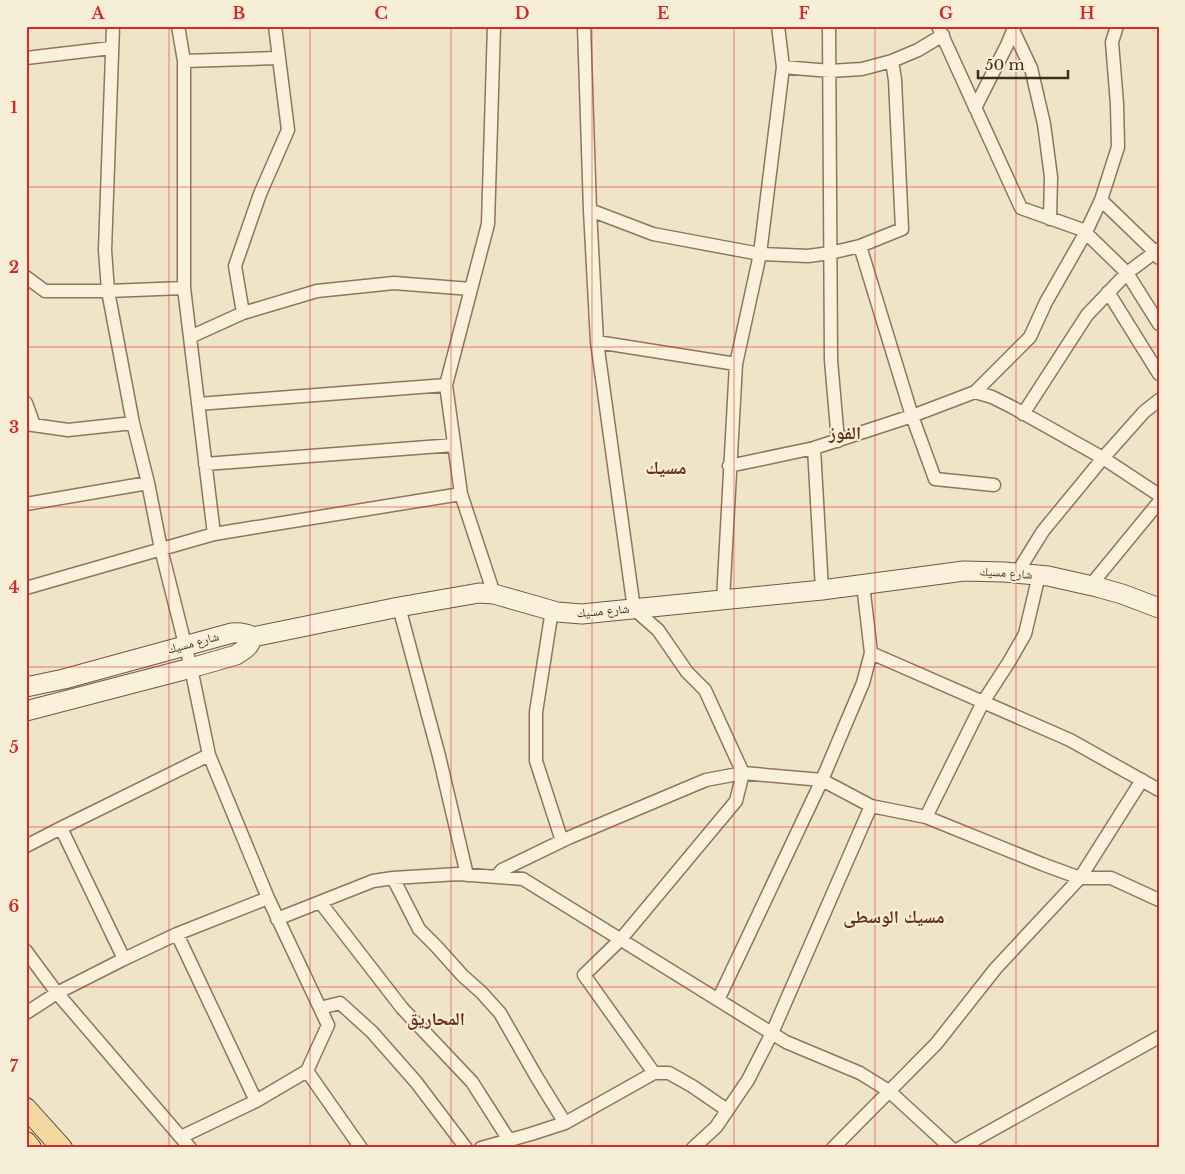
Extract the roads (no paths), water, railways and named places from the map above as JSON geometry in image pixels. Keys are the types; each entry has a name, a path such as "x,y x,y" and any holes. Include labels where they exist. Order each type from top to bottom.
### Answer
{"main road":[{"path":"26,1108 62,1148"},
{"path":"26,1142 31,1148"}],"street":[{"path":"113,26 105,250 108,291 133,423 148,482 161,549 192,668 209,755 268,898 328,1025 307,1071 256,1101 181,1136"},
{"path":"178,26 184,61 184,288 214,534"},
{"path":"243,312 235,266 260,194 288,130 275,26"},
{"path":"494,26 488,224 446,385 461,494 494,594"},
{"path":"584,26 590,210 597,342 634,609 658,630 687,672 705,690 743,773 736,801 621,940 584,975 654,1073"},
{"path":"723,600 736,364 760,254 783,66 778,26"},
{"path":"829,26 832,360 838,440"},
{"path":"729,466 814,448 912,416 974,392 1030,337 1046,302 1086,232 1101,200 1118,147 1112,42 1117,26"},
{"path":"975,108 1014,28"},
{"path":"1014,28 1032,68 1044,124 1051,177 1050,218"},
{"path":"783,66 830,71 862,69 892,61 918,50 941,31 1021,208 1086,232 1127,273 1159,324"},
{"path":"26,58 112,48"},
{"path":"184,61 278,58"},
{"path":"590,210 653,234 760,254 808,256 830,254 860,246 902,229 895,80 892,61"},
{"path":"1023,414 1087,315 1127,273 1157,253 1101,200"},
{"path":"860,246 912,416 934,479 994,485"},
{"path":"26,277 45,291 184,288"},
{"path":"190,337 243,312 317,291 394,283 471,289"},
{"path":"1108,292 1159,374"},
{"path":"597,342 736,364"},
{"path":"198,404 446,385"},
{"path":"974,392 992,397 1103,458 1159,495"},
{"path":"1017,573 1043,531 1103,458 1144,412 1159,400"},
{"path":"26,403 30,424 68,430 133,423"},
{"path":"205,464 454,445"},
{"path":"814,448 822,590"},
{"path":"26,504 148,482"},
{"path":"26,588 214,534 461,494"},
{"path":"1090,586 1159,502"},
{"name":"شارع مسيك","path":"26,687 64,679 236,632 253,637 399,607 480,593 494,594 565,613 582,614 822,590 964,571 1048,576 1122,594 1159,608"},
{"path":"926,817 982,702 1025,634 1039,575"},
{"path":"718,1000 822,780 862,683 871,653 863,584"},
{"path":"399,607 439,756 467,875"},
{"path":"552,610 536,712 536,761 562,841"},
{"path":"26,711 192,668 241,652 249,645 253,637"},
{"path":"871,653 1070,740 1159,790"},
{"path":"26,700 167,663 180,663 192,668"},
{"path":"26,846 209,755"},
{"path":"496,877 502,870 562,841 706,780 743,773 822,780 871,806 926,817 1080,878 1111,878 1159,900"},
{"path":"833,1148 936,1044 996,968 1080,878 1142,780"},
{"path":"693,1148 716,1127 748,1080 772,1033 871,806"},
{"path":"61,828 124,959"},
{"path":"278,919 373,881 458,874 523,879 786,1042 860,1073 889,1091 951,1148"},
{"path":"393,878 419,929 500,1013 565,1123"},
{"path":"26,1013 57,992 124,959 177,934 268,898"},
{"path":"320,902 402,1008 472,1082 509,1140"},
{"path":"177,934 256,1101"},
{"path":"26,951 57,992 190,1148"},
{"path":"320,1008 340,1003 372,1032 416,1082 466,1148"},
{"path":"960,1148 1157,1036"},
{"path":"307,1071 361,1148"},
{"path":"481,1148 565,1123 654,1073 669,1072 727,1110"}],"district":[{"name":"الفوز","path":"845,433"},
{"name":"مسيك","path":"666,468"},
{"name":"مسيك الوسطى","path":"894,917"},
{"name":"المحاريق","path":"436,1019"}]}
